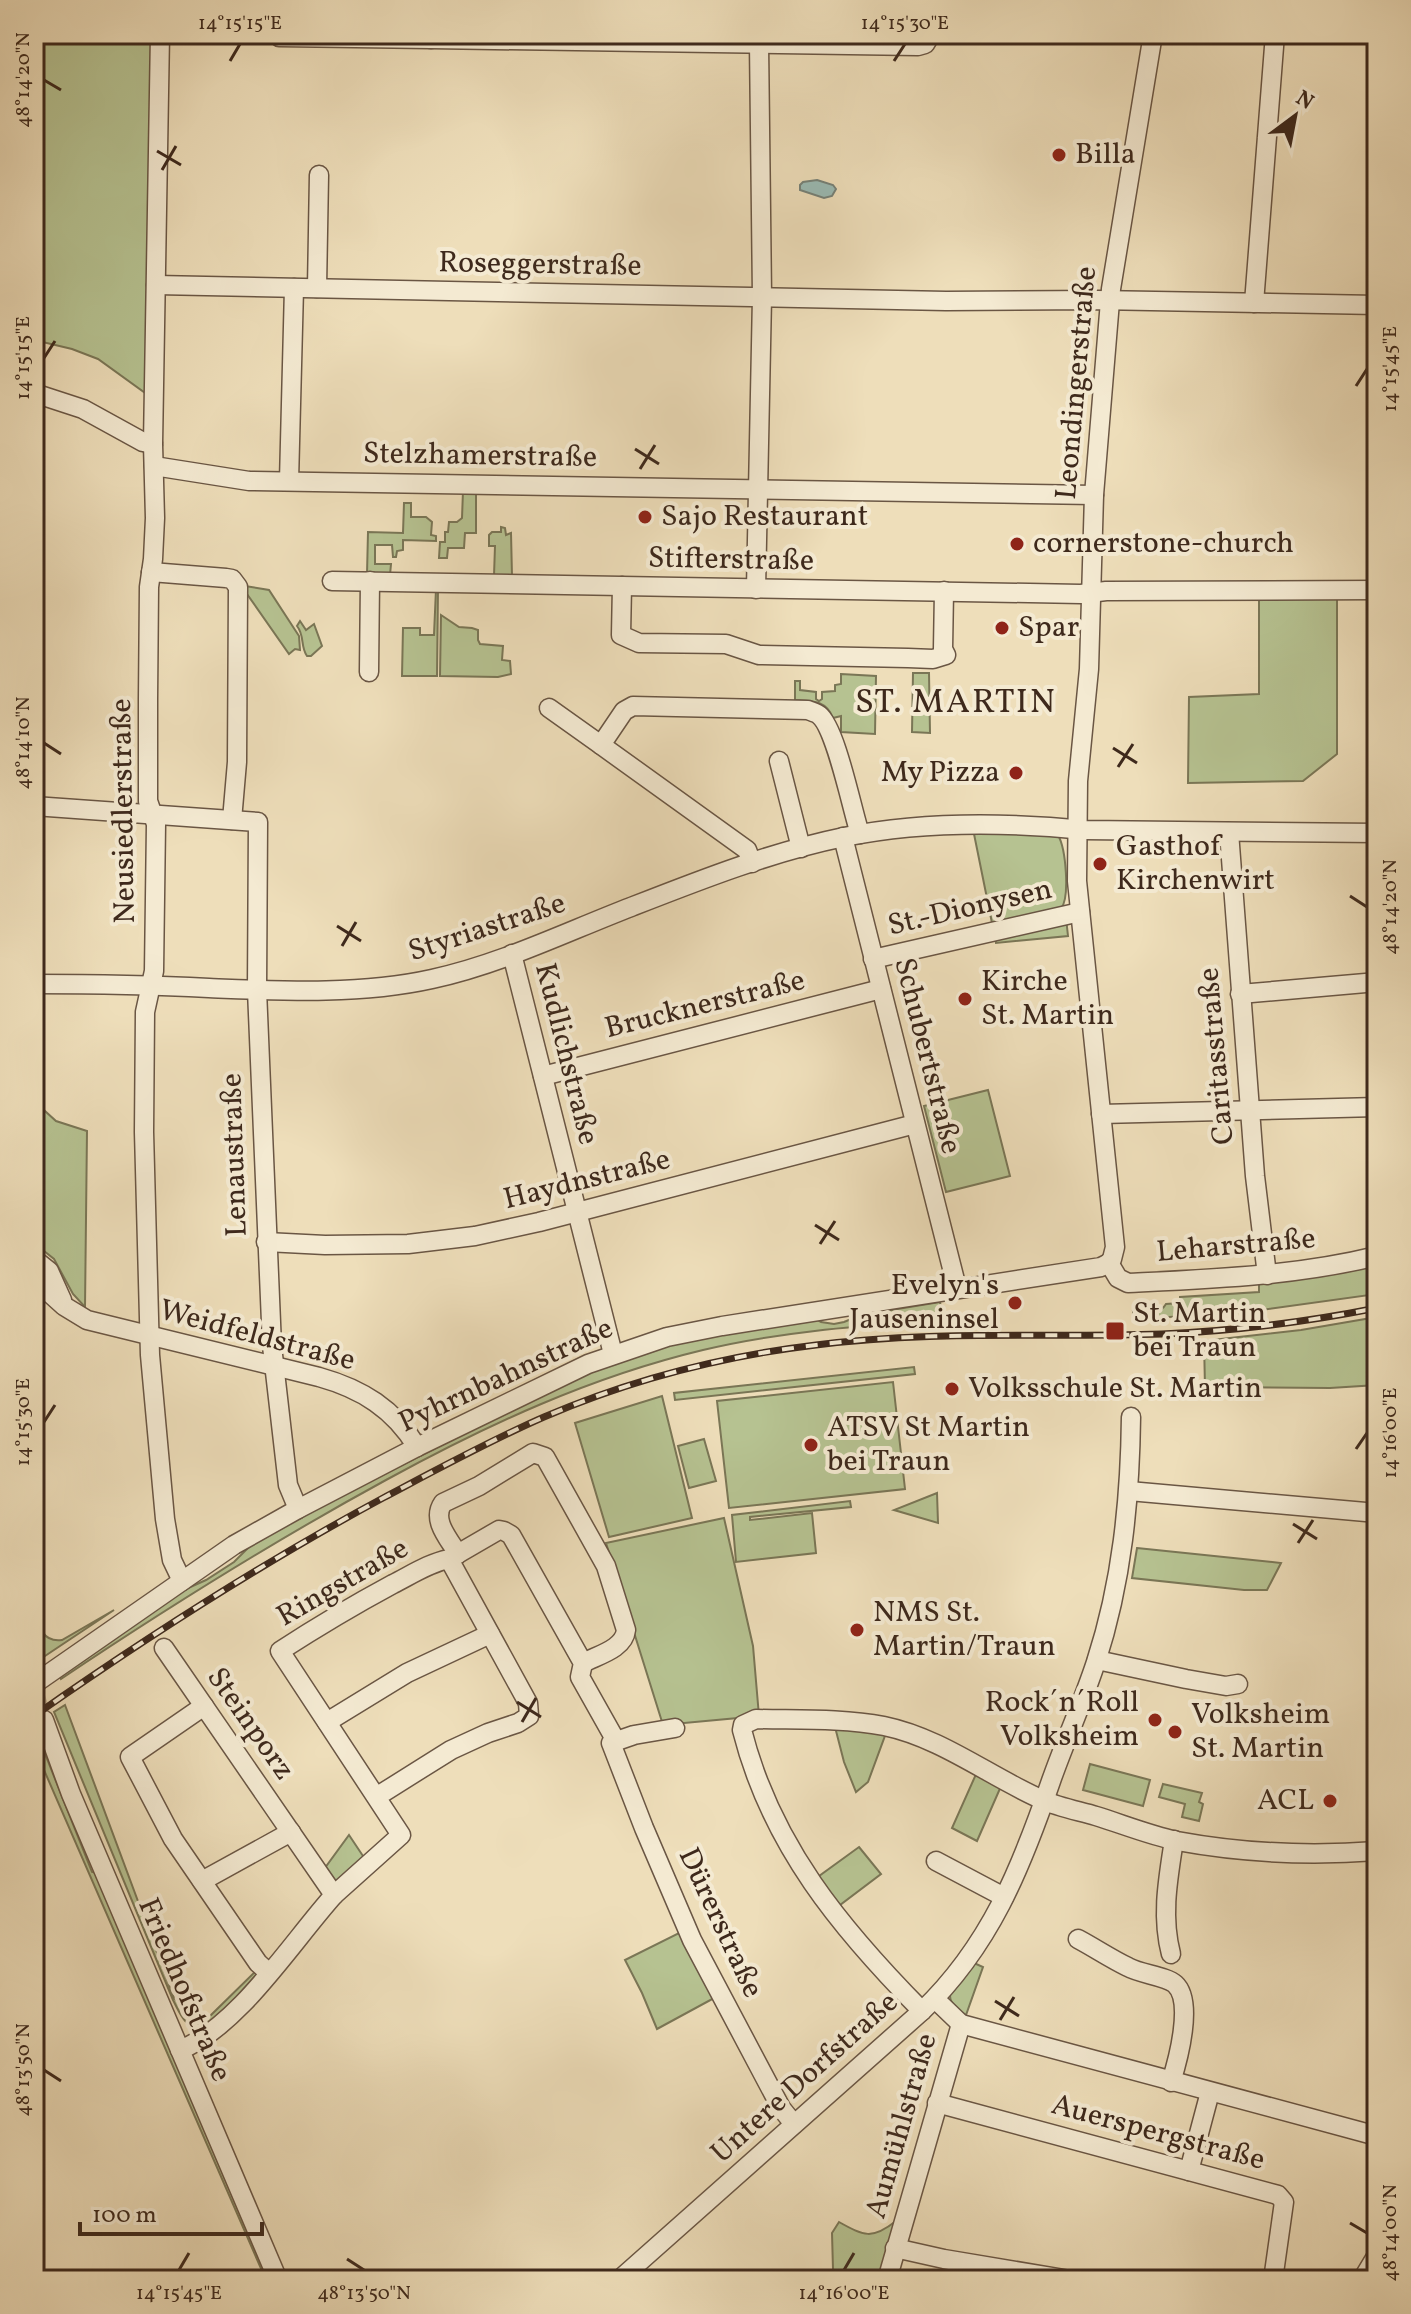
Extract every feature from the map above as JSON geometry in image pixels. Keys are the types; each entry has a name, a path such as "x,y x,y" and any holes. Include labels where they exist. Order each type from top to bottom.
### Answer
{"street":[{"name":"Neusiedlerstraße","path":"160,34 153,444 155,518 149,587 148,801 156,824 154,971 145,1012 144,1081 149,1336 165,1519 172,1560 182,1581"},
{"path":"279,37 431,36 918,46 925,44 931,34"},
{"name":"Leondingerstraße","path":"1109,1263 1115,1247 1080,912 1076,829 1078,770 1089,669 1094,495 1110,300 1153,34"},
{"path":"1254,303 1275,34"},
{"path":"756,589 762,297 759,43"},
{"path":"317,288 319,175"},
{"name":"Roseggerstraße","path":"156,285 946,301 1110,300 1377,305"},
{"path":"289,481 294,288"},
{"path":"34,393 83,409 143,442 153,444"},
{"name":"Stelzhamerstraße","path":"154,466 247,480 1094,495"},
{"path":"151,572 232,579 238,587 237,762 232,820"},
{"name":"Stifterstraße","path":"332,581 944,591 1377,590"},
{"path":"369,672 370,581"},
{"path":"622,586 621,635 639,643 726,644 759,655 933,659 946,655 943,649 944,591"},
{"name":"Schubertstraße","path":"601,745 624,711 633,706 808,710 824,721 839,758 873,959 957,1288"},
{"path":"549,708 747,850 752,863"},
{"path":"779,761 801,848"},
{"name":"Lenaustraße","path":"34,806 258,822 257,990 266,1242 288,1485 298,1509"},
{"name":"Styriastraße","path":"34,984 320,991 402,985 471,969 687,885 801,848 852,836 955,825 1377,833"},
{"name":"Caritasstraße","path":"1229,832 1240,994 1267,1275"},
{"name":"St.-Dionysen","path":"873,959 1080,912"},
{"name":"Kudlichstraße","path":"512,954 613,1354"},
{"path":"1240,994 1377,982"},
{"name":"Brucknerstraße","path":"543,1076 881,989"},
{"path":"1101,1114 1377,1107"},
{"name":"Haydnstraße","path":"266,1242 371,1245 445,1241 522,1226 915,1124"},
{"name":"Leharstraße","path":"1109,1263 1118,1278 1128,1283 1267,1275 1318,1269 1377,1256"},
{"path":"34,1259 49,1271 64,1306"},
{"name":"Pyhrnbahnstraße","path":"34,1684 234,1545 417,1447 613,1354 693,1331 1101,1267 1109,1263"},
{"name":"Weidfeldstraße","path":"34,1279 64,1306 87,1320 340,1383 362,1393 396,1418 417,1447"},
{"name":"Untere Dorfstraße","path":"619,2280 929,2005 971,1956 1004,1897 1045,1801 1097,1660 1120,1567 1129,1491 1131,1417"},
{"path":"453,1557 438,1520 439,1507 533,1453 545,1457 606,1566 626,1630 625,1639 620,1644 583,1663"},
{"path":"1129,1491 1377,1513"},
{"name":"Dürerstraße","path":"453,1557 499,1530 511,1535 583,1663 580,1677 616,1741 611,1743 692,1940 781,2108 794,2124"},
{"name":"Ringstraße","path":"334,1895 401,1835 376,1797 327,1722 280,1651 363,1600 435,1562 453,1557 528,1703 529,1716 451,1750 376,1797"},
{"path":"327,1722 407,1673 490,1634"},
{"name":"Steinporz","path":"164,1648 334,1895"},
{"path":"1097,1660 1213,1684 1238,1684"},
{"path":"204,1706 130,1757 173,1839 258,1963 269,1973"},
{"name":"Aumühlstraße","path":"887,2280 961,2024 929,2005 862,1947 797,1861 776,1824 756,1777 743,1725 756,1719 885,1726 934,1744 1045,1801"},
{"name":"Friedhofstraße","path":"44,1720 71,1794 278,2280"},
{"path":"616,1741 675,1728"},
{"path":"1045,1801 1174,1840 1229,1848 1321,1854 1377,1851"},
{"path":"202,1881 291,1832"},
{"path":"1171,1954 1165,1913 1174,1840"},
{"path":"936,1861 1004,1897"},
{"path":"180,2050 207,2035 252,1993 334,1895"},
{"path":"1078,1939 1129,1968 1177,1985 1184,2005 1183,2030 1171,2082"},
{"path":"961,2024 1377,2136"},
{"path":"1189,2171 1210,2092"},
{"name":"Auerspergstraße","path":"937,2103 1278,2195 1284,2202 1273,2280"},
{"path":"895,2248 1051,2279 1070,2280"},
{"path":"1362,2280 1377,2255"}],"green space":[{"path":"34,34 155,34 148,395 98,359 34,340"},
{"path":"463,491 476,491 476,533 465,533 464,548 448,548 447,558 439,558 440,542 445,542 449,522 462,518"},
{"path":"404,503 411,503 411,517 426,517 432,522 431,535 436,536 436,541 403,540 403,550 397,551 396,557 393,557 392,545 375,545 375,564 391,564 390,575 367,574 368,532 403,533"},
{"path":"501,527 505,528 506,535 511,533 512,576 494,576 495,546 489,546 489,535 501,532"},
{"path":"245,586 269,590 299,636 300,650 295,649 289,654 247,594"},
{"path":"436,589 437,676 402,676 403,628 420,628 420,635 434,635"},
{"path":"1337,595 1337,754 1303,781 1188,783 1189,697 1259,694 1259,598"},
{"path":"441,615 459,627 478,630 480,644 503,646 502,660 510,661 511,674 498,677 440,676"},
{"path":"300,621 306,630 314,624 322,646 311,656 307,656 297,626"},
{"path":"913,673 929,673 930,733 912,732"},
{"path":"841,674 876,676 875,734 841,732 841,716 833,718 818,703 795,700 795,681 800,681 800,690 816,692 819,701 822,692 835,691 835,685 841,684"},
{"path":"1047,832 1058,835 1063,851 1066,884 1061,909 992,923 974,834"},
{"path":"1066,918 1068,936 996,943 995,936"},
{"path":"988,1090 1010,1176 946,1192 924,1106"},
{"path":"34,1101 56,1121 87,1131 85,1307 73,1294 54,1259 34,1243"},
{"path":"1377,1263 1377,1294 1239,1313 1134,1319 1133,1311 1156,1312 1166,1304 1180,1303 1180,1297 1259,1292 1259,1281"},
{"path":"940,1302 943,1320 822,1330 703,1350 620,1374 540,1404 462,1440 344,1503 221,1576 61,1679 58,1674 177,1593 206,1580 234,1562 253,1543 580,1375 670,1344 814,1318 834,1324 861,1315"},
{"path":"1377,1317 1377,1385 1330,1388 1205,1387 1204,1341 1301,1330"},
{"path":"914,1367 915,1374 675,1400 674,1393"},
{"name":"ATSV St Martin bei Traun","path":"893,1382 905,1489 729,1508 717,1401"},
{"path":"662,1396 692,1518 609,1537 575,1423"},
{"path":"704,1439 716,1481 689,1488 678,1446"},
{"path":"937,1493 938,1523 894,1510"},
{"path":"850,1501 851,1507 750,1517 750,1520 812,1513 816,1553 736,1562 732,1515"},
{"path":"724,1518 753,1646 759,1716 663,1725 606,1543"},
{"path":"1137,1548 1281,1563 1267,1590 1244,1590 1132,1578"},
{"path":"34,1607 42,1631 55,1640 62,1640 114,1610 42,1658 39,1648 36,1648"},
{"path":"65,1705 174,1998 198,2018 211,2015 258,1969 257,1978 203,2029 187,2023 173,2000 54,1712"},
{"path":"34,1726 92,1872 97,1873 271,2280 266,2280 34,1747"},
{"path":"835,1727 886,1733 868,1782 856,1792 844,1762"},
{"path":"1090,1764 1150,1780 1143,1806 1083,1790"},
{"path":"977,1772 1002,1784 977,1841 952,1828"},
{"path":"1163,1784 1202,1793 1199,1821 1182,1817 1185,1804 1159,1797"},
{"path":"349,1835 365,1859 334,1887 322,1872"},
{"path":"859,1847 881,1874 836,1908 815,1879"},
{"path":"683,1931 716,1997 657,2029 625,1960"},
{"path":"974,1963 983,1967 966,2015 951,2002 950,1995"},
{"path":"896,2221 880,2280 830,2280 833,2269 832,2233 839,2222 868,2234"}],"water":[{"path":"817,180 833,185 836,189 832,196 824,198 800,190 803,182"}],"tunnel":[{"path":"34,1691 44,1720"}],"railway":[{"path":"34,1716 206,1602 338,1523 523,1426 643,1381 746,1356 859,1340 1189,1333 1324,1318 1377,1308"}],"place":[{"name":"Billa","path":"1059,155"},
{"name":"Sajo Restaurant","path":"645,517"},
{"name":"cornerstone-church","path":"1017,544"},
{"name":"Spar","path":"1002,628"},
{"name":"My Pizza","path":"1016,773"},
{"name":"Gasthof Kirchenwirt","path":"1100,864"},
{"name":"Kirche St. Martin","path":"965,999"},
{"name":"Evelyn's Jauseninsel","path":"1015,1303"},
{"name":"St. Martin bei Traun","path":"1115,1331"},
{"name":"Volksschule St. Martin","path":"952,1389"},
{"name":"ATSV St Martin bei Traun","path":"811,1445"},
{"name":"NMS St. Martin/Traun","path":"857,1630"},
{"name":"Rock´n´Roll Volksheim","path":"1155,1720"},
{"name":"Volksheim St. Martin","path":"1175,1732"},
{"name":"ACL","path":"1330,1801"}],"district":[{"name":"ST. MARTIN","path":"956,703"}]}
